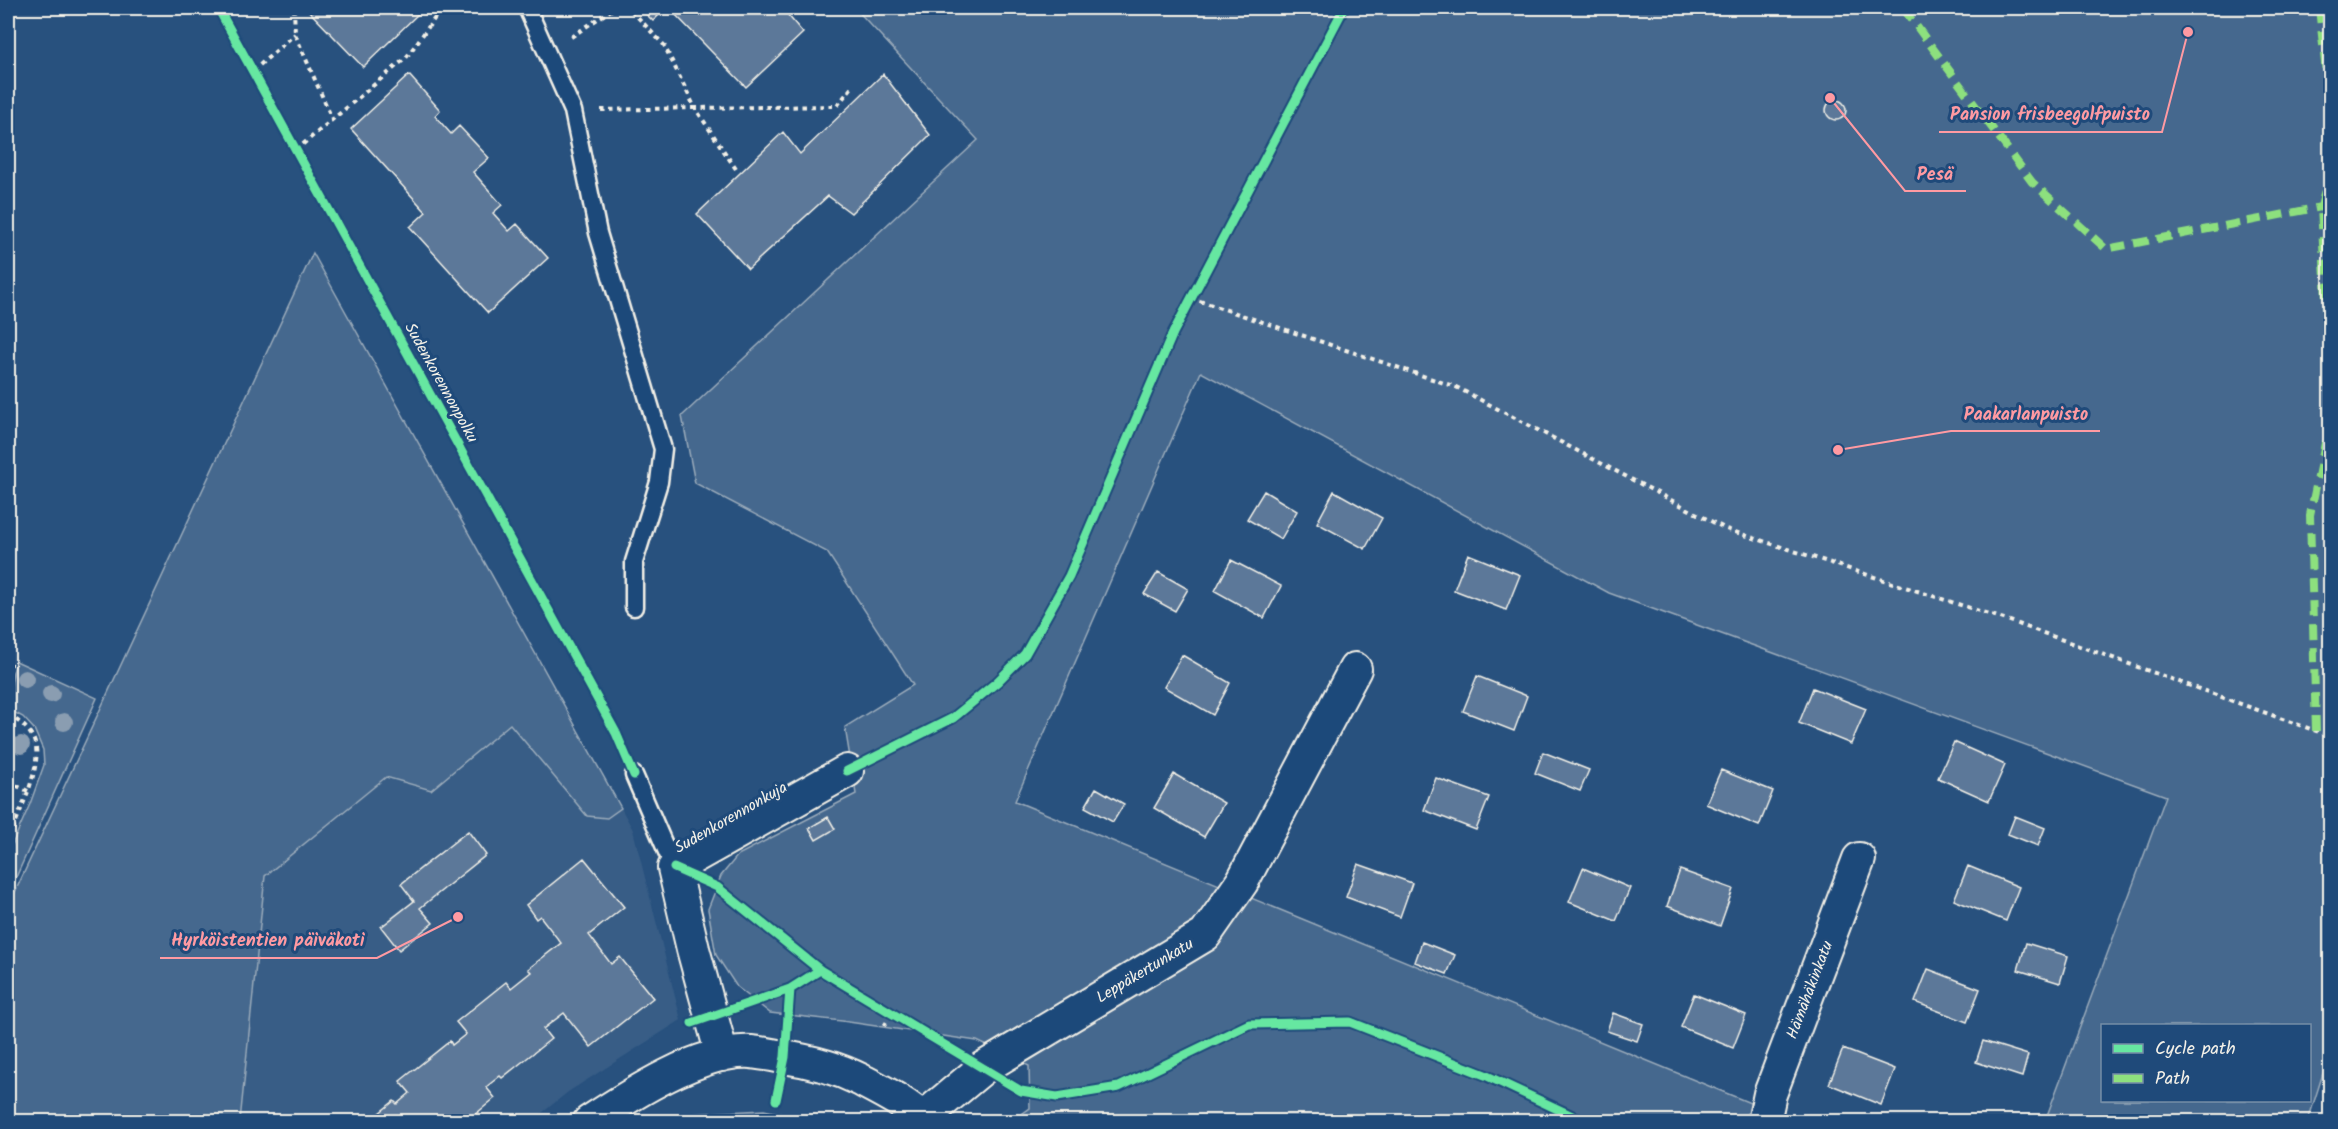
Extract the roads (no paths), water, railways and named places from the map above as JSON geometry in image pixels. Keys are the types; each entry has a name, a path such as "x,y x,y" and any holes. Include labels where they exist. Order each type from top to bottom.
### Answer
{"street":[{"name":"Leppäkertunkatu","path":"922,1120 983,1068 1205,935 1242,882 1355,669"},
{"name":"Sudenkorennonkuja","path":"722,1055 674,868 847,771"},
{"name":"Hämähäkinkatu","path":"1764,1122 1770,1094 1859,859"},
{"path":"589,1122 676,1070 722,1055 749,1052 813,1061 851,1075 884,1091 922,1120"}],"lane":[{"path":"527,8 573,111 598,233 663,449 658,482 634,562 634,607"},
{"path":"634,775 674,868"}],"place":[{"name":"Pansion frisbeegolfpuisto","path":"2188,32"},
{"name":"Pesä","path":"1830,98"},
{"name":"Paakarlanpuisto","path":"1838,450"},
{"name":"Hyrköistentien päiväkoti","path":"458,917"}]}
